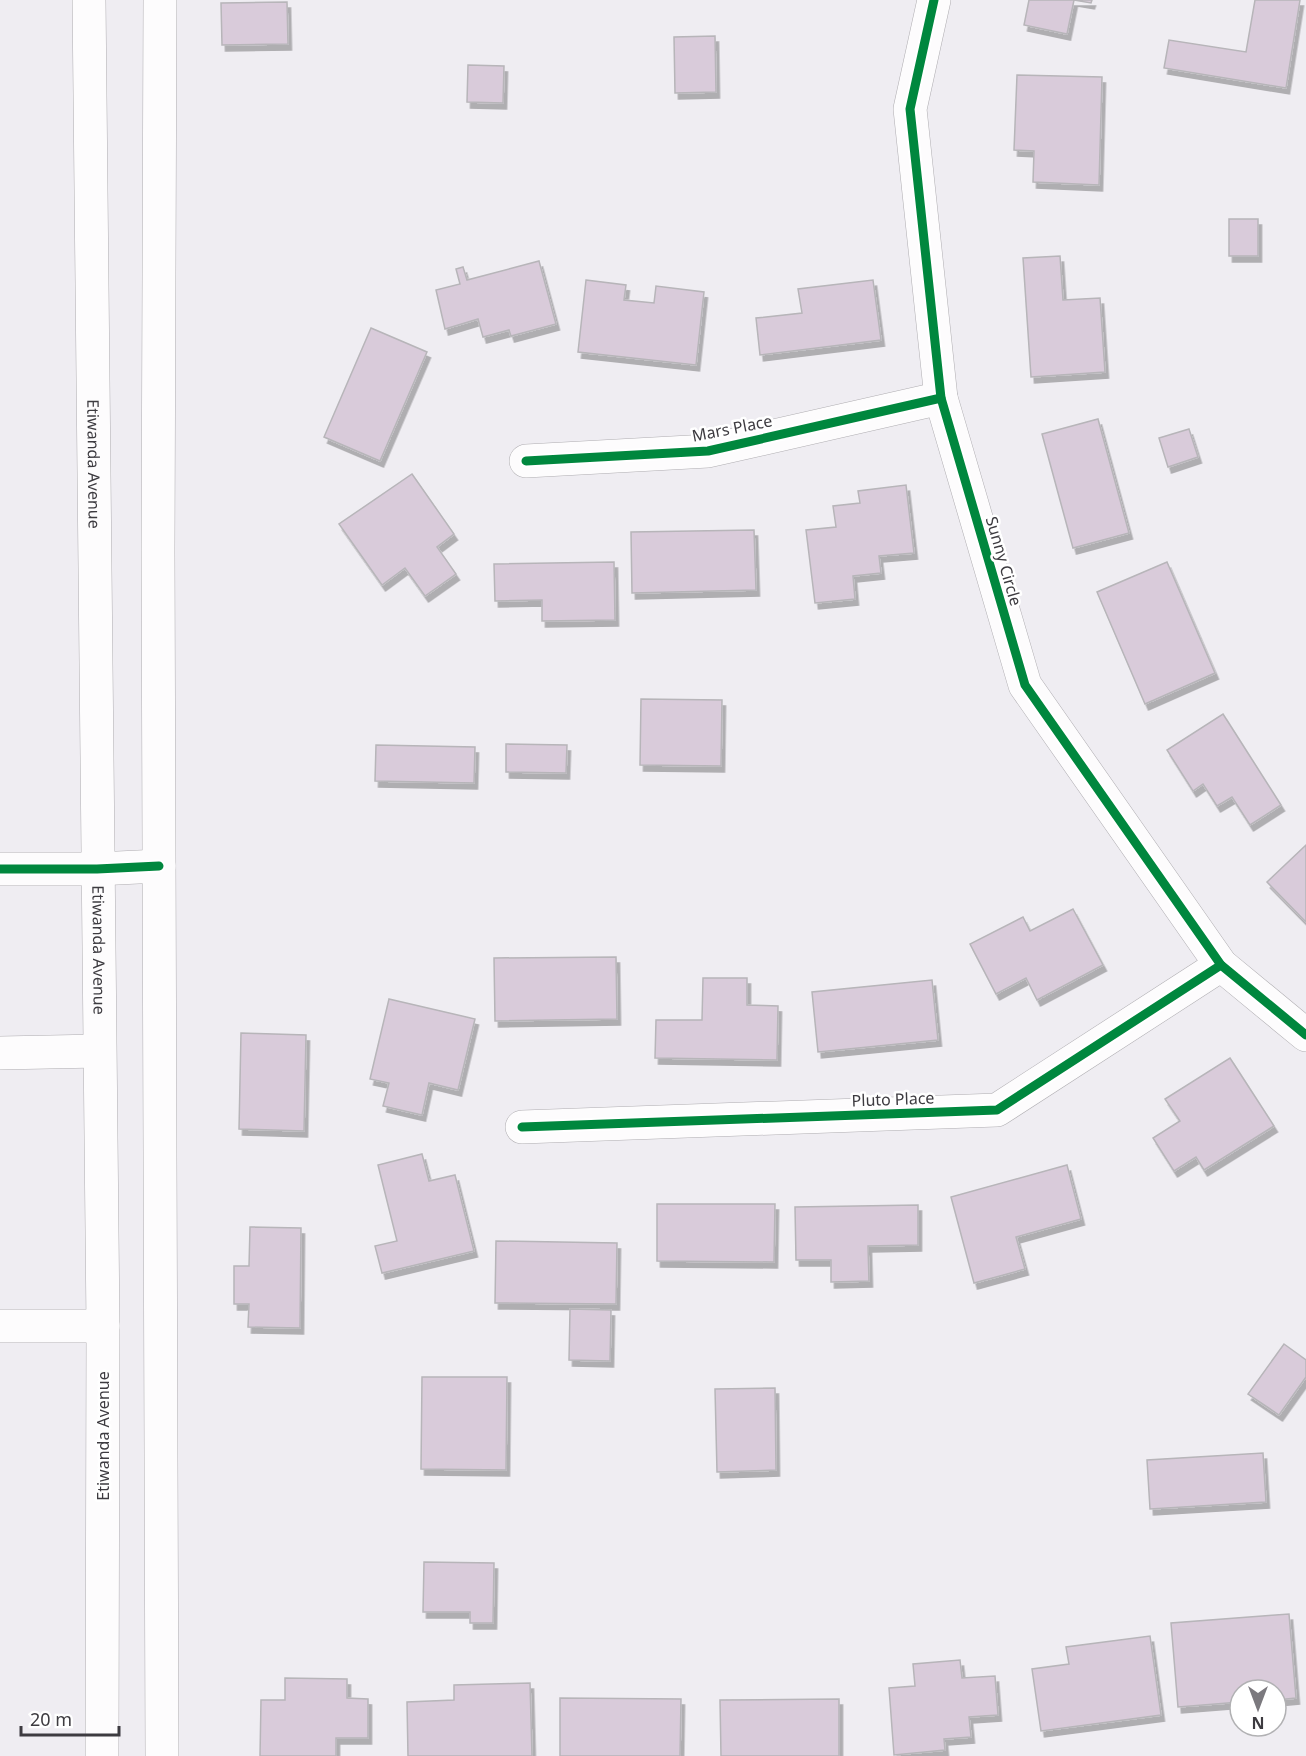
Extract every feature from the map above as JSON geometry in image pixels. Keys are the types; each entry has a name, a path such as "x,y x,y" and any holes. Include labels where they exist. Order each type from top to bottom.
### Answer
{"main road":[{"name":"Etiwanda Avenue","path":"89,0 103,1326 102,1756"},
{"path":"160,0 159,866 162,1756"},
{"name":"Sunny Circle","path":"934,0 910,109 941,398 1025,685 1221,965 1306,1035"},
{"name":"Mars Place","path":"526,460 708,451 941,398"},
{"path":"0,869 98,869 159,866"},
{"name":"Pluto Place","path":"522,1127 997,1110 1221,965"},
{"path":"0,1053 99,1051"},
{"path":"0,1326 103,1326"}],"building":[{"path":"1029,0 1074,0 1067,34 1024,25"},
{"path":"1074,0 1092,0 1091,3"},
{"path":"1255,0 1300,0 1286,88 1164,68 1169,40 1246,52"},
{"path":"287,2 288,44 222,45 221,3"},
{"path":"715,36 716,92 675,93 674,37"},
{"path":"468,65 504,66 503,103 467,102"},
{"path":"1017,75 1102,77 1099,185 1033,182 1034,151 1014,150"},
{"path":"1229,219 1258,219 1258,256 1229,256"},
{"path":"1060,256 1063,300 1100,298 1105,372 1031,377 1023,258"},
{"path":"539,261 556,324 511,336 509,330 483,337 478,319 445,329 436,290 460,284 456,269 463,267 467,280"},
{"path":"586,280 626,285 624,300 654,303 656,286 704,292 696,365 578,352"},
{"path":"873,280 881,340 760,355 756,318 802,313 798,289"},
{"path":"371,328 427,352 380,461 324,437"},
{"path":"1098,419 1129,533 1073,548 1042,434"},
{"path":"1189,429 1198,457 1168,467 1159,438"},
{"path":"412,474 454,534 437,547 456,574 425,596 405,568 382,585 339,524"},
{"path":"906,485 914,553 879,556 881,573 853,576 855,599 815,603 806,530 836,527 833,506 860,503 858,491"},
{"path":"754,530 756,590 632,593 631,532"},
{"path":"614,562 615,620 542,621 542,600 495,601 494,564"},
{"path":"1167,562 1215,673 1145,704 1097,592"},
{"path":"641,699 722,700 721,766 640,765"},
{"path":"1223,714 1281,805 1250,825 1232,797 1217,806 1203,784 1193,791 1167,750"},
{"path":"506,744 567,745 566,773 506,772"},
{"path":"376,745 475,747 474,783 375,781"},
{"path":"1306,845 1306,922 1267,882"},
{"path":"1073,909 1103,965 1037,1000 1026,978 996,994 970,944 1023,917 1030,931"},
{"path":"616,957 617,1019 495,1021 494,958"},
{"path":"703,978 747,978 747,1005 778,1006 777,1060 655,1058 656,1020 702,1020"},
{"path":"932,980 938,1040 818,1052 812,992"},
{"path":"389,999 475,1019 458,1090 429,1083 422,1115 383,1106 389,1083 370,1079"},
{"path":"241,1033 306,1035 304,1131 239,1129"},
{"path":"1230,1058 1274,1126 1204,1170 1196,1157 1174,1171 1153,1138 1180,1121 1165,1099"},
{"path":"422,1154 429,1181 455,1175 474,1251 382,1273 375,1246 397,1241 378,1165"},
{"path":"1067,1165 1081,1219 1016,1237 1025,1269 974,1283 951,1197"},
{"path":"657,1204 775,1204 774,1262 657,1261"},
{"path":"918,1205 918,1245 868,1246 869,1281 831,1282 831,1260 796,1260 795,1207"},
{"path":"250,1227 301,1228 300,1328 248,1327 249,1304 234,1304 234,1266 249,1266"},
{"path":"496,1241 617,1243 616,1304 495,1303"},
{"path":"570,1309 611,1310 610,1361 569,1360"},
{"path":"1284,1344 1306,1360 1306,1377 1279,1415 1248,1394"},
{"path":"422,1377 507,1377 506,1470 421,1469"},
{"path":"775,1388 776,1470 717,1472 715,1389"},
{"path":"1263,1453 1266,1502 1150,1509 1147,1460"},
{"path":"424,1562 494,1563 493,1623 470,1623 470,1612 423,1612"},
{"path":"1289,1614 1296,1698 1288,1699 1288,1678 1228,1678 1228,1703 1178,1707 1171,1623"},
{"path":"1150,1636 1161,1715 1041,1731 1032,1669 1069,1664 1066,1647"},
{"path":"960,1660 962,1678 995,1676 998,1715 969,1717 971,1737 944,1739 945,1750 894,1755 889,1688 915,1686 913,1664"},
{"path":"285,1678 347,1679 347,1698 368,1699 368,1738 336,1738 336,1756 260,1756 261,1700 285,1700"},
{"path":"530,1683 532,1756 408,1756 407,1702 454,1700 454,1685"},
{"path":"560,1698 681,1699 680,1756 560,1756"},
{"path":"839,1699 839,1756 721,1756 720,1700"}],"cycle path":[{"path":"934,0 910,109 941,398 1025,685 1221,965 1306,1035"},
{"path":"526,461 708,451 941,398"},
{"path":"0,869 97,869 159,866"},
{"path":"522,1127 997,1110 1221,965"}]}
